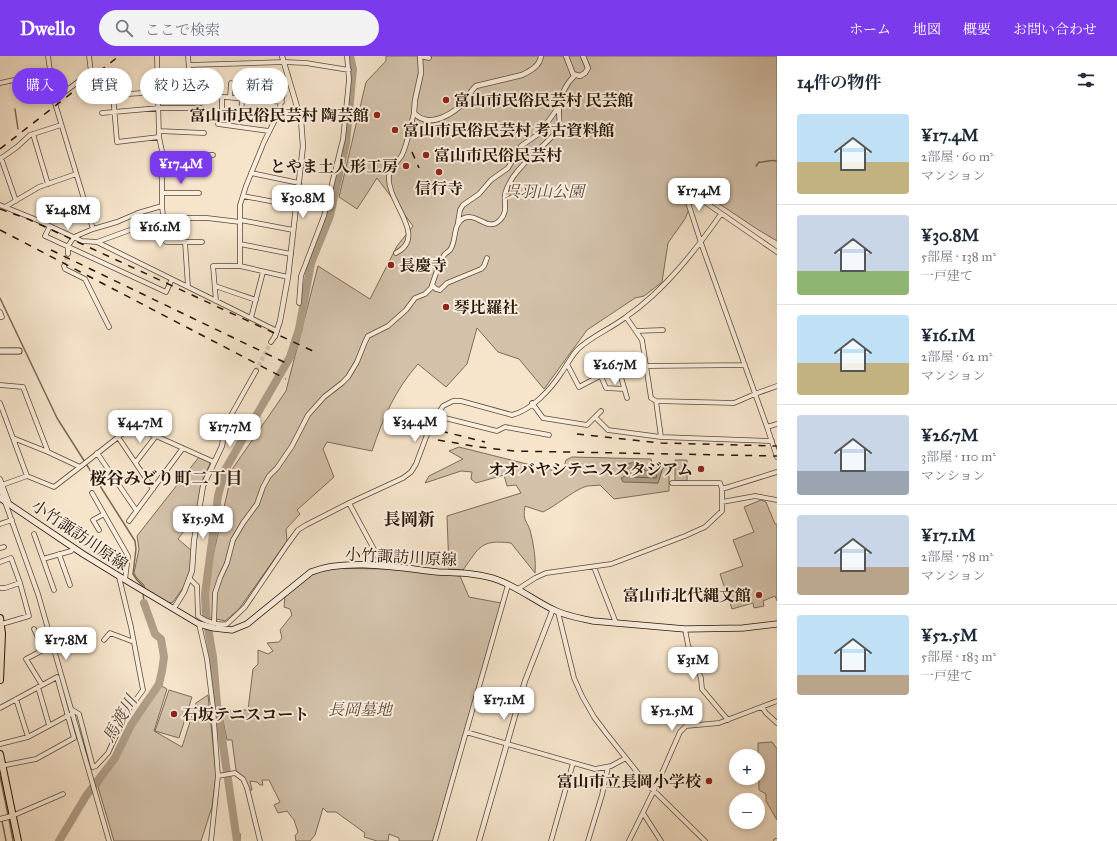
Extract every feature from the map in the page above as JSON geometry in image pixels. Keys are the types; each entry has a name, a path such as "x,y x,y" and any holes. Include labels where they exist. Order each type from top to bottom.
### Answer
{"main road":[{"path":"0,351 19,351"},
{"name":"小竹諏訪川原線","path":"5,500 119,577 201,624 214,625 232,630 246,624 311,572 320,568 360,565 480,576 497,580 508,584 555,610 580,618 616,623 685,629 743,628 777,624"},
{"path":"0,680 1,621"},
{"path":"0,754 1,767 18,841"}],"street":[{"path":"48,56 50,68"},
{"path":"68,90 92,72 89,56"},
{"path":"157,56 157,68"},
{"path":"188,56 189,68"},
{"path":"282,56 286,68"},
{"path":"298,303 301,276 324,216 343,139 349,80 347,56"},
{"path":"396,253 405,247 409,242 410,236 391,190 389,175 404,150 414,113 415,100 421,74 420,56 429,58"},
{"path":"414,113 418,118 431,121 452,113 467,98 476,86 522,75 536,67 541,60 541,56"},
{"path":"566,56 571,70 575,75 580,76 585,73 588,68 584,56"},
{"path":"189,65 284,62 306,63 349,70"},
{"path":"458,222 463,218 471,217 488,224 499,222 504,215 506,206 505,193 513,177 559,129 560,102 568,83 575,75"},
{"path":"271,342 280,321 288,278 302,158 303,130 288,76"},
{"path":"0,83 12,80"},
{"path":"224,97 230,97 231,83"},
{"path":"140,93 113,95 117,142 159,137"},
{"path":"55,104 93,229"},
{"path":"159,104 159,137 162,155 162,206 166,242 202,242"},
{"path":"222,104 222,114"},
{"path":"241,118 242,104"},
{"path":"240,266 240,205 251,172 281,104"},
{"path":"102,113 159,108 201,108"},
{"path":"214,625 215,593 227,563 233,540 257,504 269,476 277,468 292,446 308,415 324,397 348,377 357,362 368,336 388,326 406,310 416,298 428,291 432,286 444,255 450,250 460,210 464,205 479,194 491,180 508,168 520,146 540,133 557,109 559,109"},
{"path":"218,124 269,131"},
{"path":"16,201 1,159 30,135 62,125"},
{"path":"159,132 204,132"},
{"path":"33,134 48,184"},
{"path":"162,155 213,155"},
{"path":"251,172 299,183"},
{"path":"5,207 39,187 76,174"},
{"path":"777,252 683,187 700,243 777,457"},
{"path":"162,192 199,193"},
{"path":"243,196 296,206"},
{"path":"0,205 74,237 82,240 97,242 251,318 276,333"},
{"path":"68,254 68,246 74,237 138,213 162,206"},
{"path":"190,579 197,586 198,616 214,625 227,624 245,607 298,530 349,503 403,478 411,472 416,464 431,424 440,408 452,401 461,401 512,414 520,412 547,392 576,351 584,344 645,303 692,254 721,214"},
{"path":"97,242 164,218 207,218 240,221 293,230"},
{"path":"50,226 46,236 166,292 172,279"},
{"path":"185,242 188,287"},
{"path":"240,244 290,254"},
{"path":"432,286 440,290 447,284 481,269 487,258"},
{"path":"64,266 65,269 85,279 109,326"},
{"path":"216,301 213,266 240,266 288,278"},
{"path":"251,318 263,272"},
{"path":"215,286 256,300"},
{"path":"0,312 2,317 0,317"},
{"path":"626,317 642,340 651,398 656,401 734,403 777,386"},
{"path":"636,331 663,330"},
{"path":"567,364 579,387 601,376 645,364 745,366"},
{"path":"619,370 626,398"},
{"path":"174,608 190,579 192,571 194,541 203,486 222,446 225,426 256,371"},
{"path":"601,376 606,388 624,389"},
{"path":"0,386 23,387 48,452"},
{"path":"656,401 662,437"},
{"path":"0,403 27,476"},
{"path":"532,403 543,418 587,424 601,410"},
{"path":"434,418 441,417 497,431 505,426 549,435"},
{"path":"595,417 608,430 662,437 777,439"},
{"path":"767,427 777,424"},
{"path":"1,486 27,476 54,487 131,427 156,436 214,462"},
{"path":"136,462 156,436"},
{"path":"118,437 153,489"},
{"path":"13,438 80,467"},
{"path":"129,521 183,448"},
{"path":"97,453 136,510"},
{"path":"722,488 777,472"},
{"path":"0,479 5,500 38,594 109,841"},
{"path":"518,590 535,578 546,573 611,564 685,536 705,527 722,511 722,488 720,483 672,483"},
{"path":"92,494 128,556 125,580"},
{"path":"722,502 755,496 777,500"},
{"path":"349,503 383,566"},
{"path":"99,530 93,520 104,514"},
{"path":"0,524 12,520"},
{"path":"34,534 54,590"},
{"path":"43,559 71,551 74,548"},
{"path":"59,554 70,585"},
{"path":"0,562 11,558 29,616 1,621"},
{"path":"594,567 616,623"},
{"path":"71,708 79,714 93,767 96,766 108,753 127,712 143,690 119,577"},
{"path":"0,588 5,588 20,583"},
{"path":"435,841 508,584"},
{"path":"479,841 525,681 555,610"},
{"path":"555,610 574,678 594,717 654,791 705,841"},
{"path":"201,624 213,708 218,776 210,841"},
{"path":"34,629 45,649 26,659 40,686 49,726"},
{"path":"685,629 688,645 700,678 702,689 728,720"},
{"path":"104,640 110,633 134,642"},
{"path":"0,708 57,677 69,715 74,738 36,760 1,767"},
{"path":"16,699 28,738"},
{"path":"629,841 654,791 680,732 686,726 728,720 777,701"},
{"path":"762,707 777,723"},
{"path":"0,744 28,738 69,715"},
{"path":"466,732 596,769 608,767 626,758"},
{"path":"551,841 573,763"},
{"path":"588,841 602,795 608,767"},
{"path":"218,776 235,773 243,779 247,788 260,841"},
{"path":"0,819 12,816 63,794"},
{"path":"643,813 661,841"}],"green space":[{"name":"呉羽山公園","path":"386,56 777,56 777,241 697,189 685,219 668,243 662,282 644,296 635,298 587,330 544,389 519,359 498,352 477,328 467,364 446,387 418,364 396,394 390,405 372,451 327,442 323,449 334,477 297,510 300,514 286,529 287,541 239,609 225,621 208,617 206,593 233,468 286,391 318,266 370,299 397,246 413,226 377,178 357,209 339,197 366,82 386,61"},
{"path":"459,447 555,471 563,470 566,460 572,457 651,459 653,466 647,467 640,482 658,483 662,470 665,467 669,469 669,491 614,499 600,485 590,486 584,487 543,512 525,506 524,516 530,529 534,549 535,573 511,543 501,542 493,542 481,547 463,570 449,569 447,516 521,493 516,485 507,486 504,475 476,483 471,479 472,472 461,471 425,483 429,476 463,459 449,451"},
{"path":"199,457 208,460 210,464 203,479 195,517 178,539 192,551 191,567 187,582 173,602 169,603 145,589 144,585 134,573 139,549 137,536"},
{"path":"675,460 687,460 687,481 675,481"},
{"path":"761,500 766,502 775,524 777,524 777,601 775,596 763,601 764,606 754,608 753,603 732,609 720,574 743,566 733,540 754,532 744,507"},
{"name":"長岡墓地","path":"320,568 390,569 460,576 469,597 501,603 433,841 399,841 399,838 389,834 388,841 377,841 364,837 365,833 336,812 327,812 323,808 315,835 310,841 296,841 295,836 298,832 294,820 287,811 278,813 274,805 280,802 269,780 262,780 263,785 250,781 252,790 248,790 236,770 232,740 227,740 221,711 248,710 253,669 258,664 258,650 268,654 273,651 267,643 279,642 282,638 280,630 292,615 290,609 284,607 285,596"},
{"path":"160,685 167,689 154,731 182,747 196,703 208,695 216,775 212,807 201,841 114,841 98,787 117,758 131,729"},
{"name":"石坂テニスコート","path":"169,690 192,697 179,738 155,731"},
{"path":"772,742 777,749 777,820 766,801 766,794 759,790 759,785 765,785 765,749 758,749 758,743"}],"water":[{"path":"639,461 647,467 659,464 665,467 662,470 658,483 623,482 621,478 627,475 627,464"}],"waterway":[{"path":"237,841 217,704 213,657 206,617 205,594 218,496 225,470 290,357 299,329 311,263 330,216 346,143 353,69 350,56"},
{"path":"15,109 18,129"},
{"path":"756,166 759,162 772,160 777,161"},
{"path":"0,298 57,418 135,541 136,549 133,574 143,588"},
{"path":"143,592 144,603"},
{"name":"馬渡川","path":"59,841 86,796 115,758 131,725 159,684 164,657 161,639 155,634 144,603"},
{"path":"0,776 8,815"},
{"path":"9,819 13,841"},
{"path":"2,821 6,841"},
{"path":"236,834 240,834 240,841"}],"tunnel":[{"path":"64,266 68,254"},
{"path":"256,371 271,342"}],"railway":[{"path":"0,149 119,56"},
{"path":"412,152 419,168"},
{"path":"0,209 28,219 315,352"},
{"path":"0,230 286,379"},
{"path":"51,250 290,365"},
{"path":"441,431 485,442"},
{"path":"577,434 661,443 777,446"},
{"path":"438,440 514,451 777,456"}],"place":[{"name":"富山市民俗民芸村 民芸館","path":"446,100"},
{"name":"富山市民俗民芸村 陶芸館","path":"377,115"},
{"name":"富山市民俗民芸村 考古資料館","path":"395,130"},
{"name":"富山市民俗民芸村","path":"426,155"},
{"name":"とやま土人形工房","path":"406,166"},
{"name":"信行寺","path":"439,172"},
{"name":"長慶寺","path":"391,265"},
{"name":"琴比羅社","path":"446,307"},
{"name":"オオバヤシテニススタジアム","path":"701,469"},
{"name":"富山市北代縄文館","path":"759,595"},
{"name":"石坂テニスコート","path":"174,714"},
{"name":"富山市立長岡小学校","path":"709,781"}],"district":[{"name":"桜谷みどり町二丁目","path":"166,478"},
{"name":"長岡新","path":"409,519"}]}
